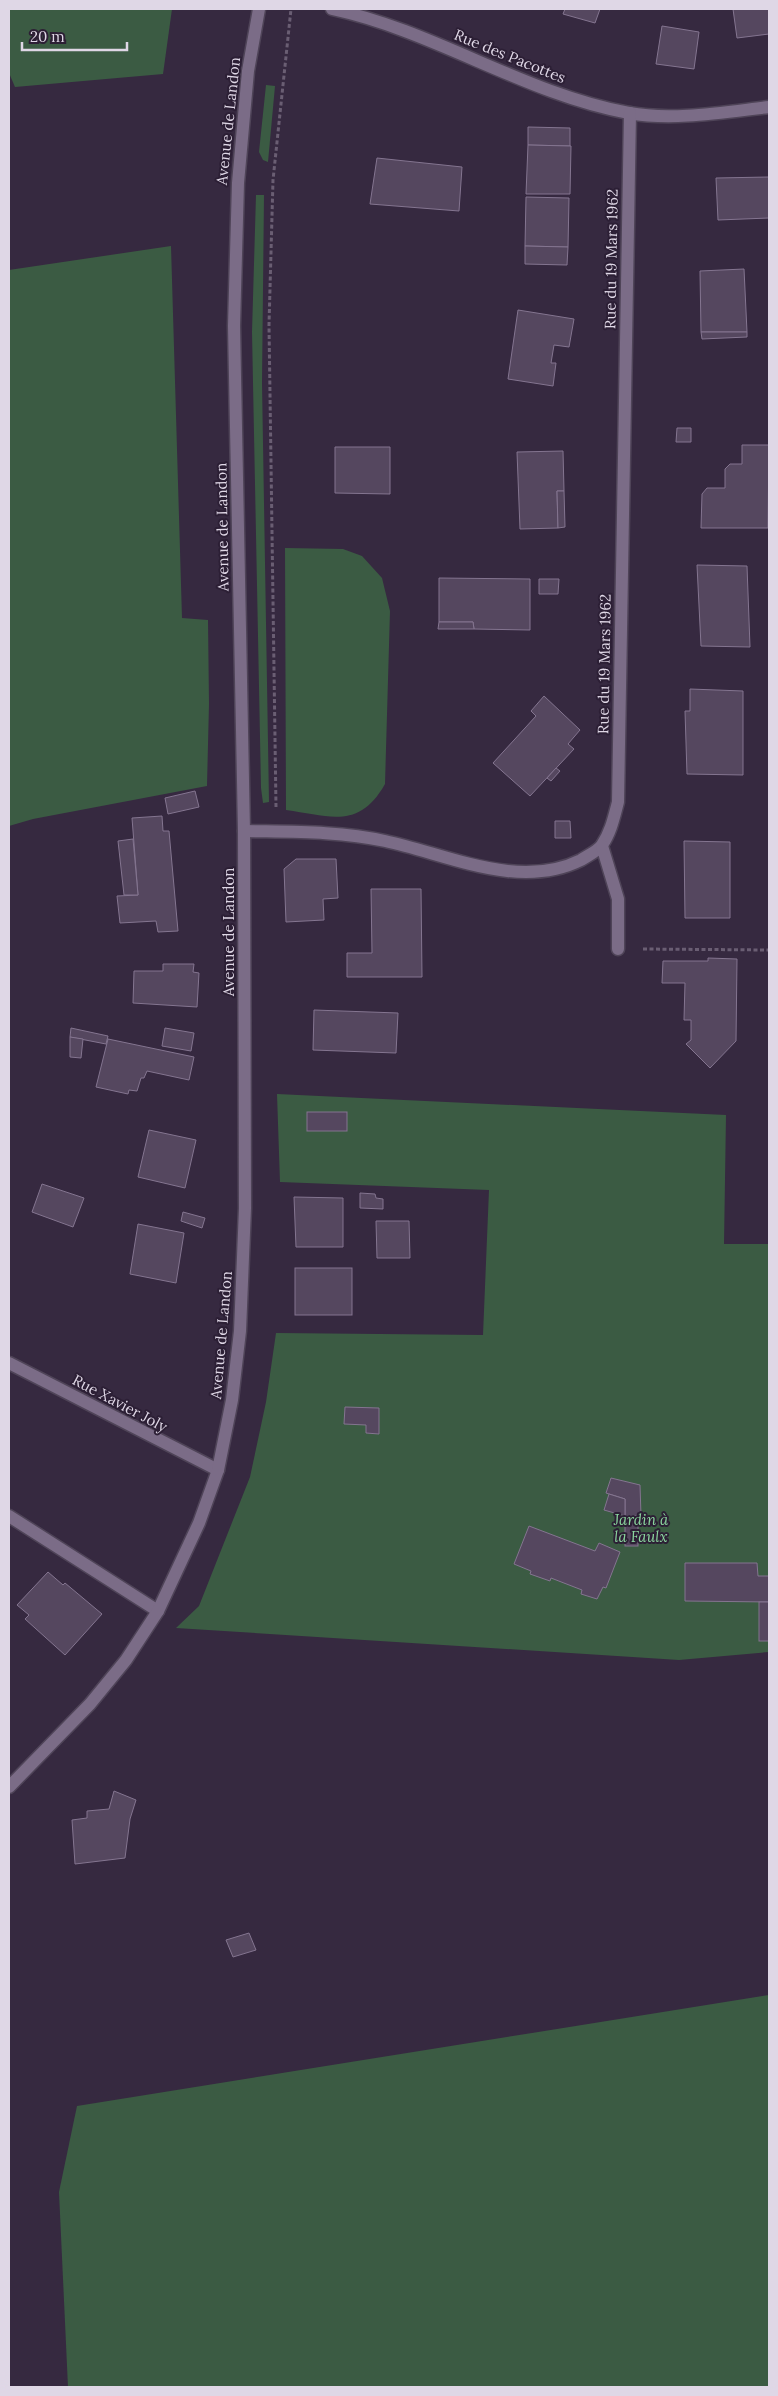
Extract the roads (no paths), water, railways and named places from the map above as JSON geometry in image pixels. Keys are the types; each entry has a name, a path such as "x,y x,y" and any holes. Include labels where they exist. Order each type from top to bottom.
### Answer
{"street":[{"name":"Avenue de Landon","path":"9,1787 90,1704 126,1660 158,1611 199,1522 218,1470 232,1400 240,1331 243,1273 244,831 234,326 238,183 248,71 258,9"},
{"name":"Rue des Pacottes","path":"332,9 407,31 549,91 630,113 693,115 769,107"},
{"name":"Rue du 19 Mars 1962","path":"602,846 612,825 618,802 630,113"},
{"path":"244,831 372,838 476,865 523,871 548,870 570,865 602,846 618,899 618,949"},
{"name":"Rue Xavier Joly","path":"9,1363 218,1470"},
{"path":"9,1516 158,1611"}],"park label":[{"name":"Jardin à la Faulx","path":"641,1528"}]}
